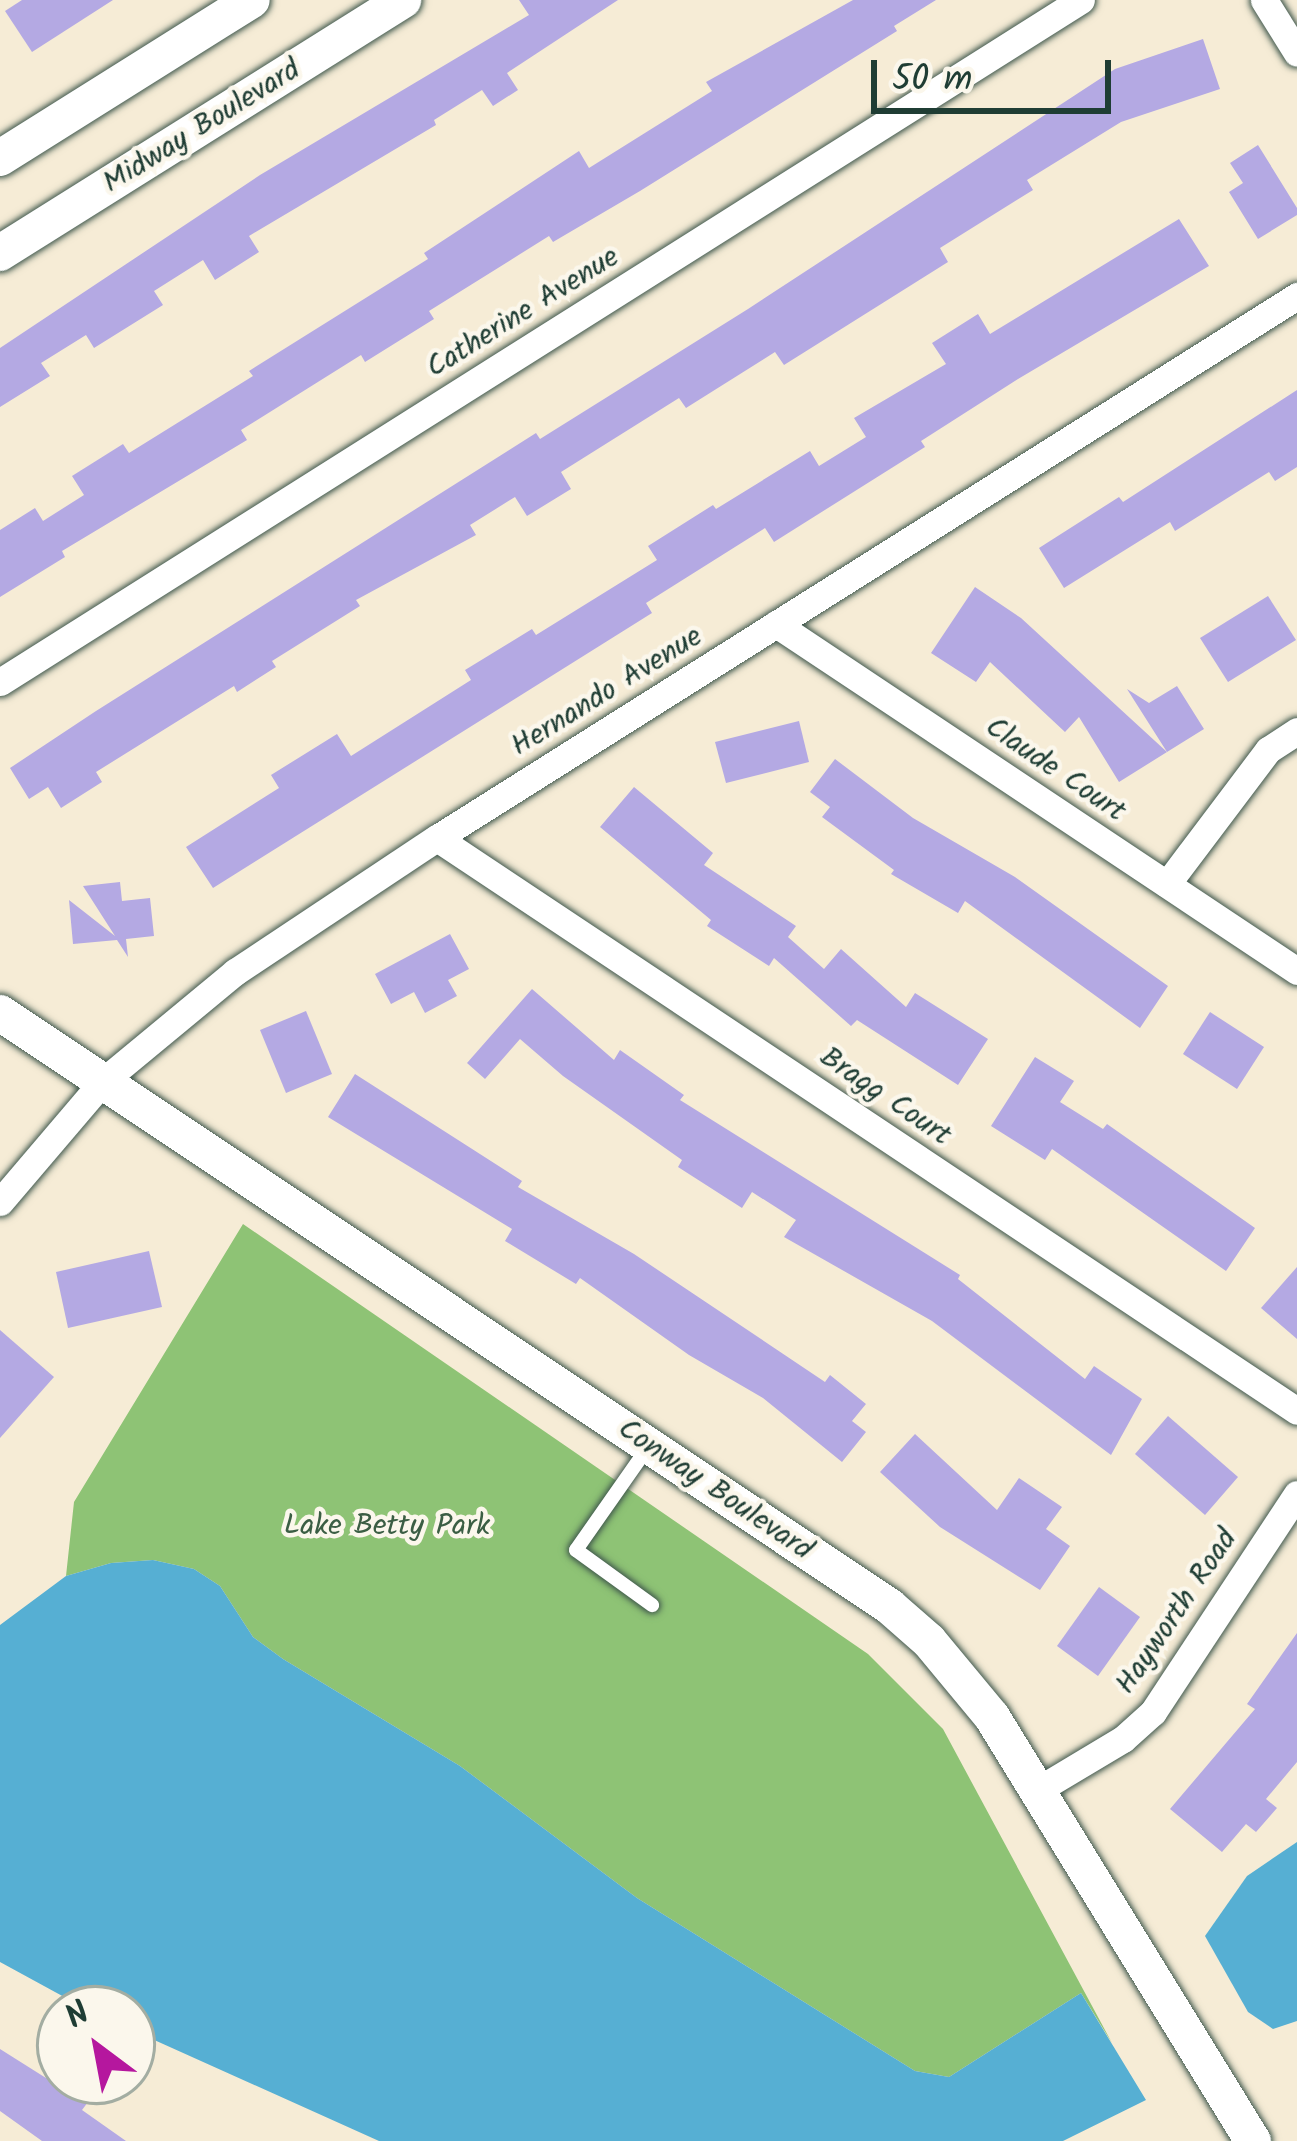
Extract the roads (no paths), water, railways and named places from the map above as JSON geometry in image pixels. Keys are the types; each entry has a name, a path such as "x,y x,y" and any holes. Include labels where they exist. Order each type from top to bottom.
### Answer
{"street":[{"path":"0,158 252,0"},
{"name":"Midway Boulevard","path":"0,253 403,0"},
{"name":"Catherine Avenue","path":"0,682 1081,0"},
{"path":"1264,0 1297,53"},
{"name":"Hernando Avenue","path":"0,1202 102,1082 235,971 437,838 1297,296"},
{"name":"Claude Court","path":"776,624 1297,971"},
{"path":"1167,884 1268,749 1297,731"},
{"name":"Bragg Court","path":"437,838 1297,1411"},
{"name":"Conway Boulevard","path":"0,1013 889,1606 929,1640 979,1699 1253,2141"},
{"name":"Hayworth Road","path":"1036,1791 1123,1739 1154,1712 1297,1494"}],"lane":[{"path":"649,1446 576,1550 652,1605"}],"water":[{"path":"153,1560 194,1569 220,1586 253,1637 283,1659 460,1766 637,1898 915,2071 949,2077 1081,1993 1146,2100 1063,2141 379,2141 156,2041 156,1985 42,1985 0,1962 0,1625 66,1576 111,1563"},
{"path":"1297,1842 1297,2021 1273,2029 1248,2012 1205,1936 1247,1876"}],"park label":[{"name":"Lake Betty Park","path":"387,1526"}]}
